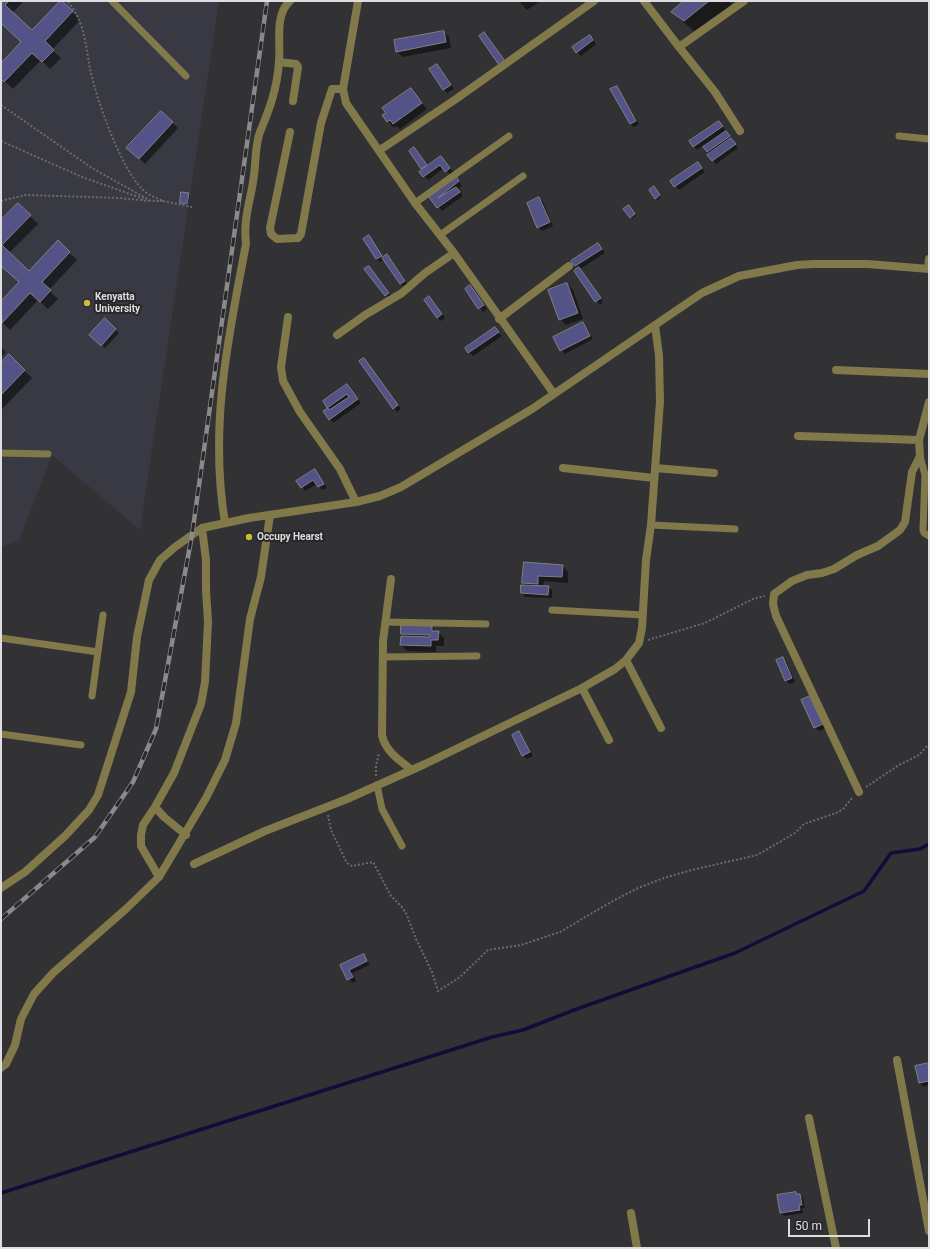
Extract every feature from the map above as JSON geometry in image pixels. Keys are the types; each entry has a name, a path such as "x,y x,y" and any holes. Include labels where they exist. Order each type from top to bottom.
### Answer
{"street":[{"path":"225,523 219,486 220,404 224,361 246,244 244,226 245,214 252,191 258,142 275,93 279,62 281,18 283,7 290,1"},
{"path":"358,1 343,89 349,109 380,150 416,203 454,253 499,319 519,343 554,394"},
{"path":"380,150 456,99 594,1"},
{"path":"644,1 715,92 740,131"},
{"path":"679,47 744,1"},
{"path":"279,62 296,64 298,67 293,101"},
{"path":"290,132 270,228 271,234 277,238 298,238 301,234 323,111 332,89 343,89"},
{"path":"337,335 365,315 402,293 425,273 454,253"},
{"path":"1,888 24,872 65,836 89,810 98,795 131,692 137,637 149,580 160,560 175,547 202,528 270,515 356,502 380,496 401,487 470,448 554,394 702,294 738,276 807,265 868,264 929,269 929,259"},
{"path":"499,319 569,266"},
{"path":"288,317 282,366 283,381 300,412 340,469 356,502"},
{"path":"194,864 265,831 326,808 412,770 582,688 615,669 626,660 639,643 643,615 646,560 651,525 660,380 655,325"},
{"path":"836,370 929,374"},
{"path":"859,792 776,616 773,604 774,594 792,580 807,575 822,573 834,568 857,555 878,546 900,530 906,518 912,472 920,456 919,440 929,402"},
{"path":"798,436 919,440"},
{"path":"563,468 654,478"},
{"path":"655,468 714,473"},
{"path":"1,1068 6,1064 15,1045 22,1019 34,994 53,973 127,908 159,877 186,835 225,760 236,723 250,619 261,577 270,515"},
{"path":"159,877 141,846 143,825 169,783 201,704 205,682 208,622 206,560 202,528"},
{"path":"391,579 385,622 382,735 383,743 395,756 412,770"},
{"path":"626,660 661,728"},
{"path":"582,688 609,740"},
{"path":"155,807 164,817 186,835"},
{"path":"897,1060 929,1231"},
{"path":"809,1118 836,1248"},
{"path":"630,1213 637,1248"}],"lane":[{"path":"112,1 186,76"},
{"path":"416,203 510,136"},
{"path":"899,136 929,139"},
{"path":"440,234 523,176"},
{"path":"1,453 48,454"},
{"path":"920,456 927,475 924,533 929,536"},
{"path":"651,525 735,529"},
{"path":"552,610 643,615"},
{"path":"92,696 103,615"},
{"path":"385,622 486,624"},
{"path":"1,638 98,652"},
{"path":"383,657 477,656"},
{"path":"1,734 81,745"},
{"path":"376,785 382,809 402,846"}],"path":[{"path":"67,1 72,6 80,22 94,88 100,106 130,174 143,191 163,201"},
{"path":"1,105 92,168 151,201"},
{"path":"1,141 82,177 98,182 120,192 151,201"},
{"path":"1,201 25,196 120,198 163,201 192,207"},
{"path":"639,643 705,624 753,599 774,594"},
{"path":"376,785 376,766 383,743"},
{"path":"326,808 331,830 347,863 352,866 373,862 391,896 401,906 432,972 438,991 460,977 488,950 521,945 560,932 611,902 638,888 664,878 758,855 795,832 804,824 836,813 859,792 899,764 919,755 929,744"}],"shaded area":[{"name":"Kenyatta University","path":"1,1 219,1 140,530 52,455 19,541 1,547"}],"building":[{"path":"1,1 9,1 5,5 32,30 60,1 62,1 73,11 45,41 54,50 42,62 32,53 4,82 1,79 1,63 21,42 1,23"},
{"path":"684,1 709,1 684,21 671,12"},
{"path":"444,31 446,42 396,52 394,40"},
{"path":"484,32 505,61 499,65 479,36"},
{"path":"590,35 593,40 576,53 572,47"},
{"path":"437,64 451,85 443,90 429,69"},
{"path":"617,86 636,121 630,124 610,89"},
{"path":"411,88 422,103 393,124 390,120 387,122 382,115 386,113 382,108"},
{"path":"161,111 173,122 139,159 126,148"},
{"path":"719,121 723,126 693,147 689,141"},
{"path":"726,131 730,136 707,152 703,147"},
{"path":"731,138 736,144 712,161 707,155"},
{"path":"414,147 427,165 421,169 409,151"},
{"path":"441,156 450,168 445,172 440,165 423,177 419,172"},
{"path":"698,162 702,168 674,187 670,181"},
{"path":"456,176 459,181 438,198 456,187 460,192 437,208 428,196"},
{"path":"654,186 660,195 655,199 649,190"},
{"path":"181,192 189,193 187,204 180,203"},
{"path":"539,197 550,222 537,228 527,203"},
{"path":"18,203 31,215 2,245 29,271 58,240 70,252 42,282 51,290 40,302 30,293 2,323 1,301 19,282 1,266 1,220"},
{"path":"629,205 635,214 630,218 623,209"},
{"path":"369,235 382,256 376,259 363,239"},
{"path":"598,243 602,249 575,266 571,261"},
{"path":"387,254 405,281 400,284 382,258"},
{"path":"369,266 389,293 385,296 364,269"},
{"path":"579,267 601,298 595,302 574,271"},
{"path":"567,283 578,313 559,320 548,290"},
{"path":"470,285 484,305 478,309 465,289"},
{"path":"429,296 442,314 437,318 424,300"},
{"path":"105,318 116,329 101,346 89,335"},
{"path":"583,322 590,336 560,351 553,337"},
{"path":"495,327 499,332 468,353 465,348"},
{"path":"9,354 25,370 1,395 1,363"},
{"path":"364,358 398,405 393,409 359,361"},
{"path":"347,384 358,399 329,420 323,411 328,408 329,410 349,397 347,394 327,408 323,401"},
{"path":"315,469 324,484 318,487 313,480 301,488 296,481"},
{"path":"524,562 563,565 562,577 538,576 538,584 522,583"},
{"path":"521,585 549,586 548,595 521,593"},
{"path":"401,625 432,626 432,631 439,631 438,640 431,640 431,646 400,645 401,636 430,637 430,635 401,634"},
{"path":"783,657 792,678 785,681 776,660"},
{"path":"810,696 823,724 814,728 801,700"},
{"path":"519,731 530,752 522,756 512,735"},
{"path":"364,954 367,961 349,970 353,977 347,980 340,965"},
{"path":"929,1063 929,1081 919,1083 915,1066"},
{"path":"796,1192 796,1194 800,1194 802,1205 799,1205 800,1210 780,1213 777,1195"}],"waterway":[{"path":"1,1193 492,1037 523,1030 574,1010 735,953 864,891 891,853 920,849 929,844"}],"railway":[{"path":"1,919 95,837 133,782 156,729 192,535 267,1"}],"place":[{"name":"Kenyatta University","path":"87,303"},
{"name":"Occupy Hearst","path":"249,537"}]}
